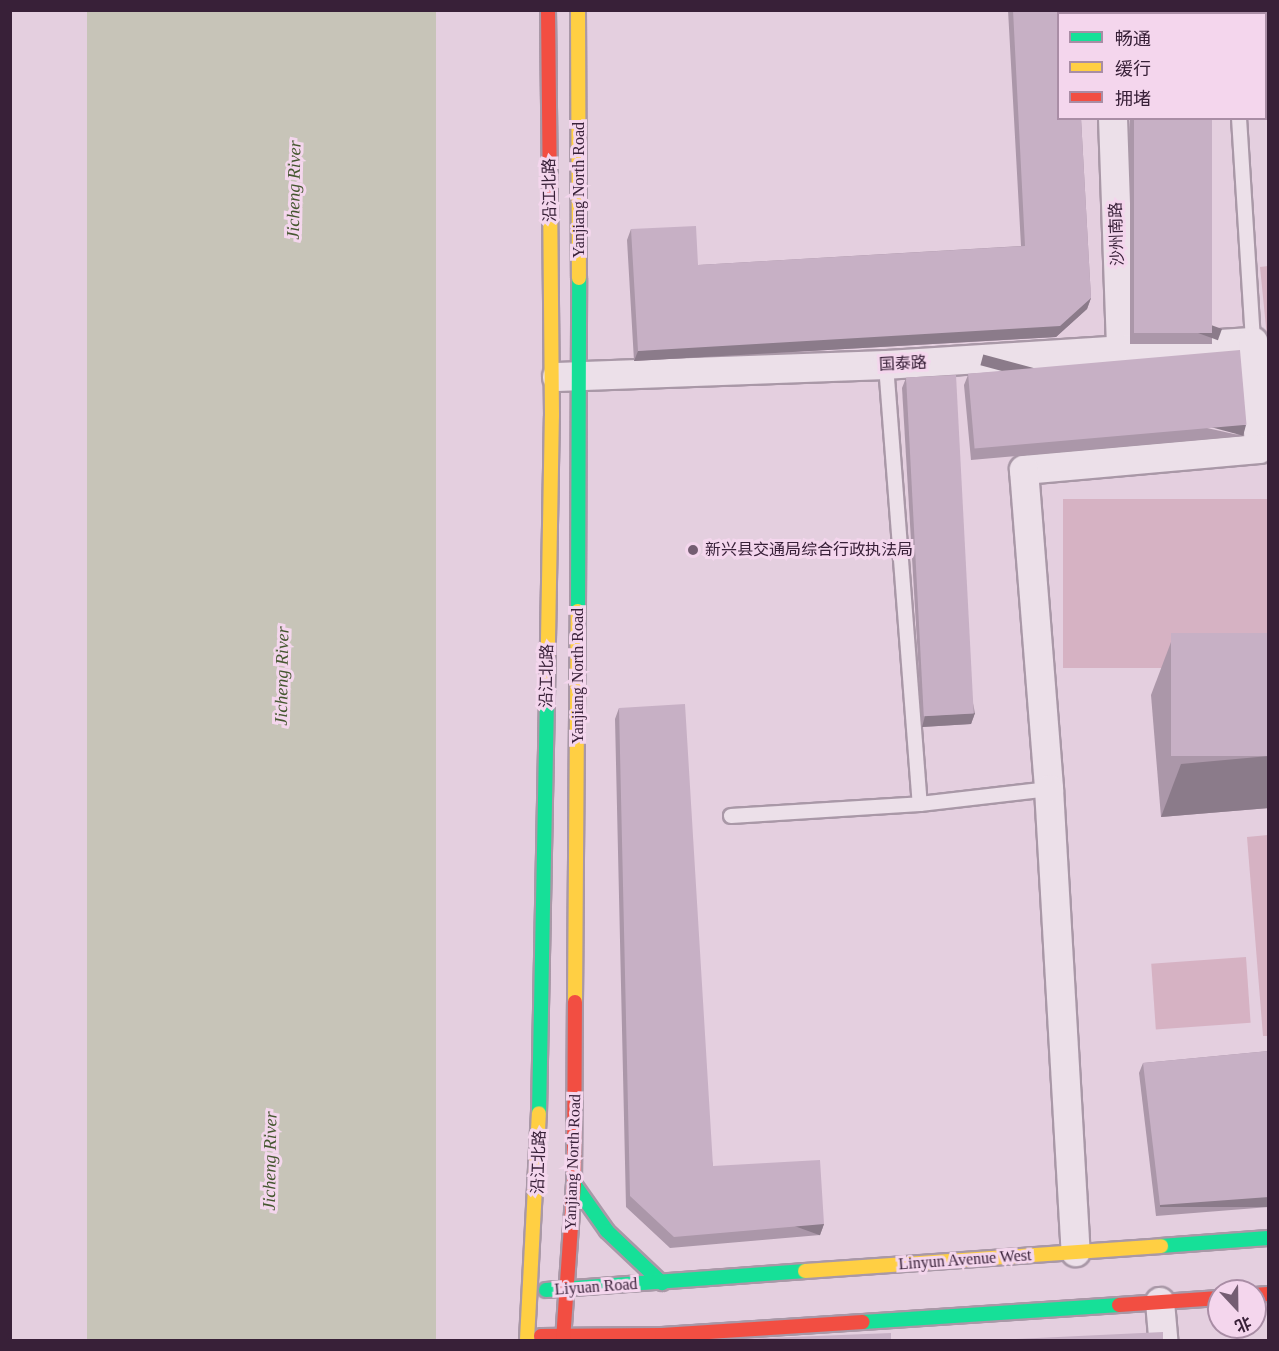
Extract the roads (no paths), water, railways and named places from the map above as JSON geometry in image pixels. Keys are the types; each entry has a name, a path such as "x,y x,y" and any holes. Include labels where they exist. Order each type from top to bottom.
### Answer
{"main road":[{"name":"沿江北路","path":"527,1339 538,1189 566,377 548,10"},
{"name":"Yanjiang North Road","path":"564,1338 574,1184 566,377 578,10"},
{"path":"574,1184 607,1231 662,1283"},
{"name":"Linyun Avenue West","path":"662,1283 1269,1238"},
{"name":"Liyuan Road","path":"531,1291 662,1283"},
{"path":"527,1339 909,1330 1207,1299"},
{"path":"643,1341 662,1335"}],"street":[{"name":"沙州南路","path":"1113,120 1121,350"},
{"name":"国泰路","path":"566,377 886,365 1253,342"},
{"path":"1076,1252 1049,789 1024,470 1259,449 1253,342"},
{"path":"1160,1302 1162,1341"}],"lane":[{"path":"1239,120 1253,342"},
{"path":"886,365 920,804"},
{"path":"731,816 920,804 1049,789"}],"water":[{"name":"Jicheng River","path":"87,11 436,11 436,1340 87,1340"}],"place":[{"name":"新兴县交通局综合行政执法局","path":"693,550"}]}
